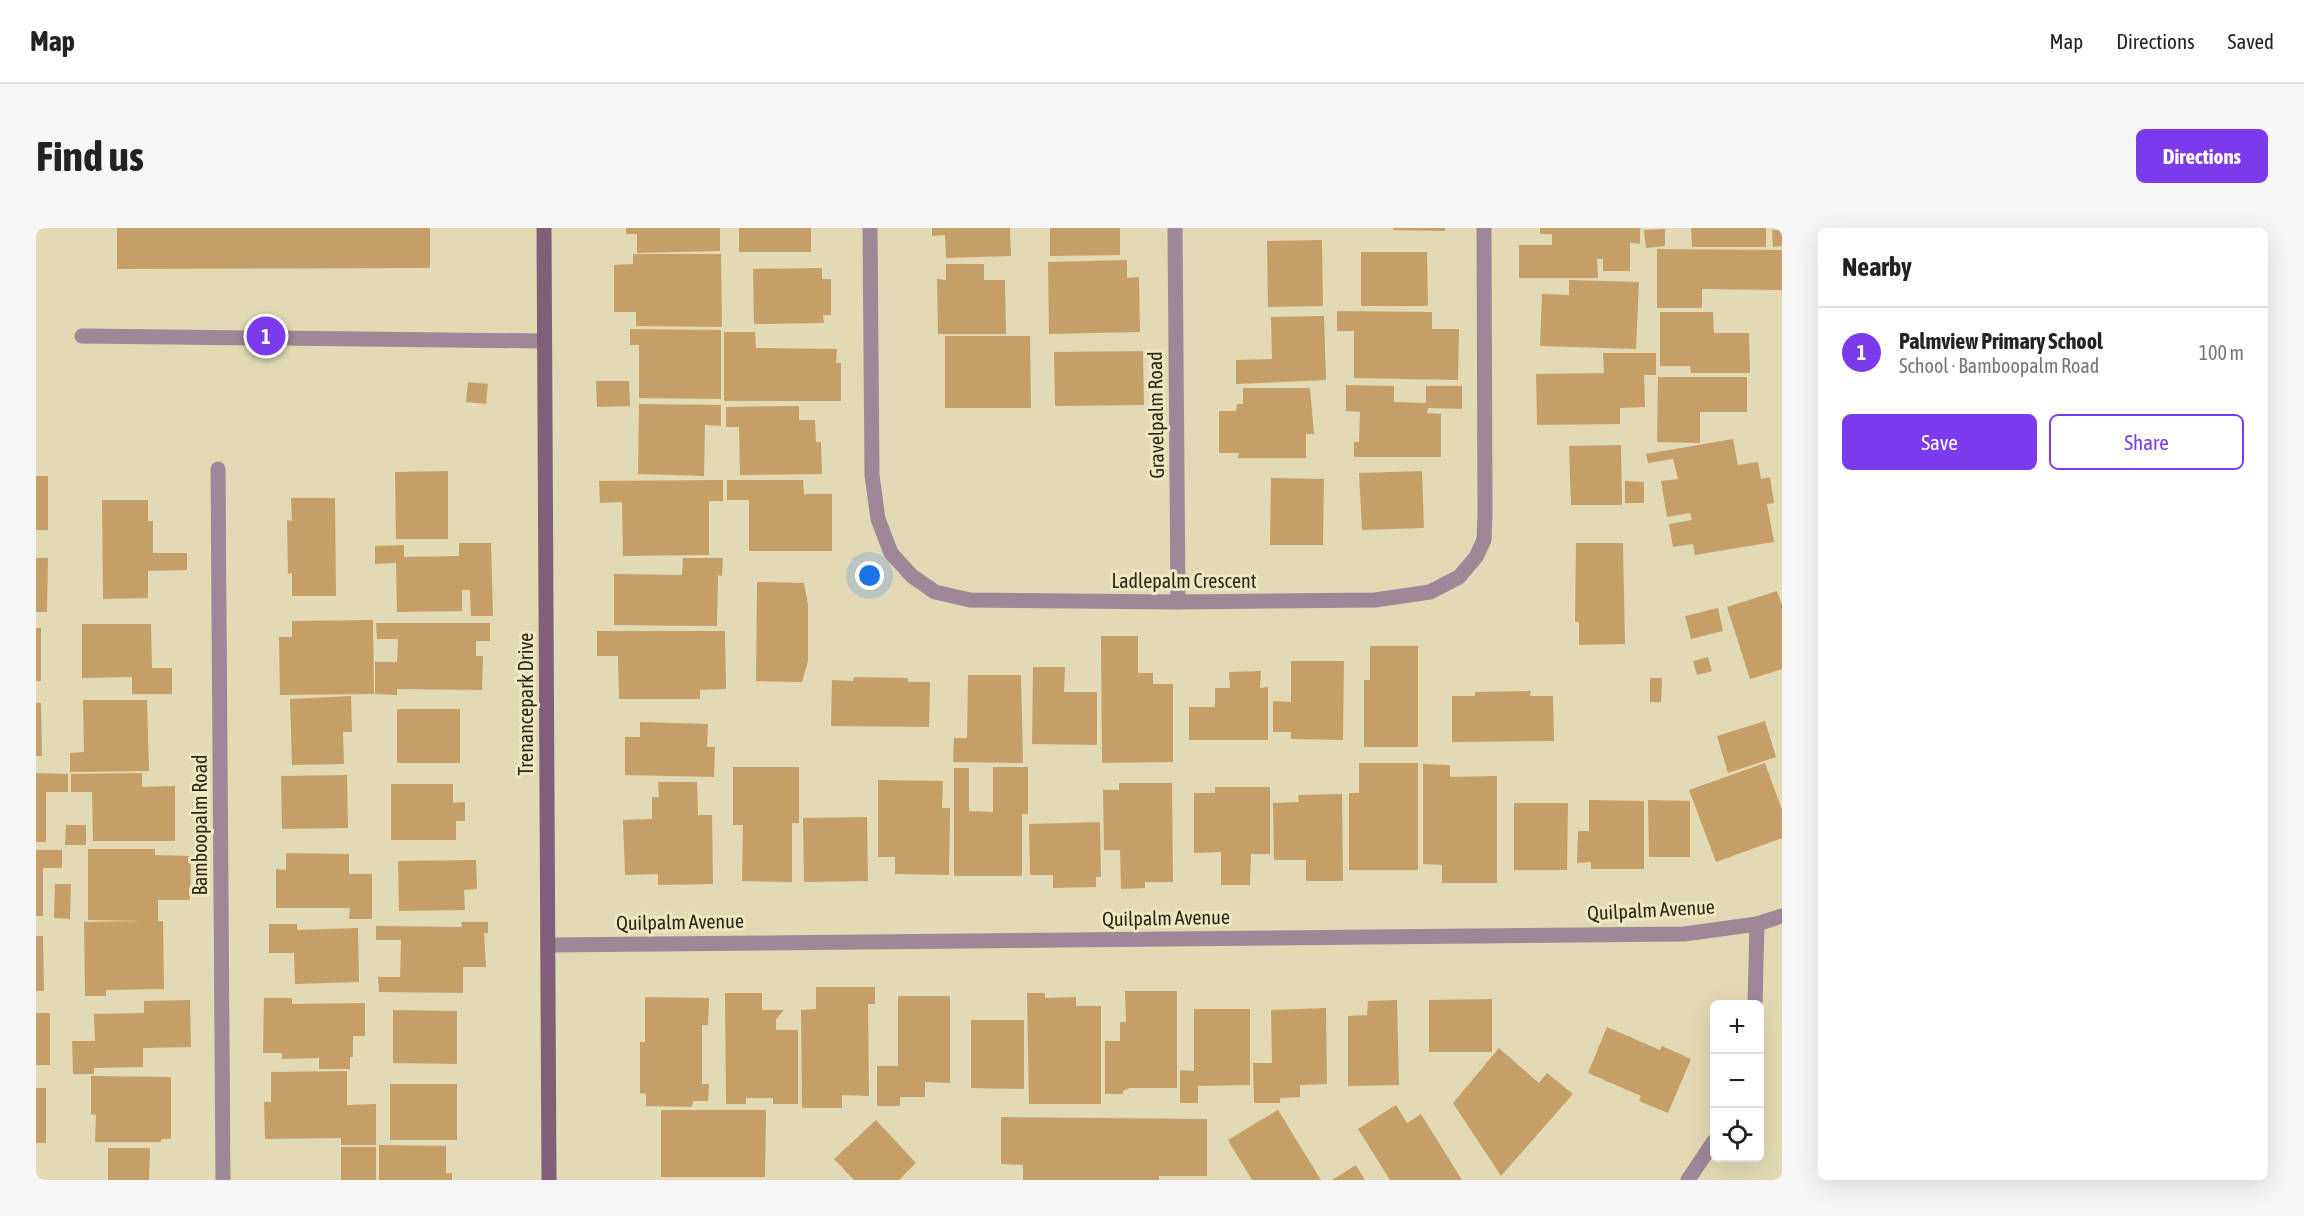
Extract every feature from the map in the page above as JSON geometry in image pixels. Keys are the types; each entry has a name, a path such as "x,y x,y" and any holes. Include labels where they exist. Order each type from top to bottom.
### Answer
{"street":[{"name":"Trenancepark Drive","path":"544,228 549,1180"},
{"name":"Ladlepalm Crescent","path":"870,228 872,475 878,519 891,553 912,576 934,592 970,600 1178,602 1375,600 1430,592 1459,577 1476,557 1484,540 1485,515 1484,228"},
{"name":"Gravelpalm Road","path":"1175,228 1178,602"},
{"path":"82,336 544,341"},
{"name":"Bamboopalm Road","path":"218,469 223,1180"},
{"name":"Quilpalm Avenue","path":"548,945 1684,934 1757,924 1782,916"},
{"path":"1755,1000 1757,924"},
{"path":"1688,1180 1710,1147"}],"building":[{"path":"117,228 430,228 430,268 117,269"},
{"path":"626,228 720,228 720,251 637,253 637,234 626,234"},
{"path":"739,228 811,228 811,252 739,252"},
{"path":"932,228 1010,228 1011,256 946,258 945,235 932,236"},
{"path":"1050,228 1120,228 1120,255 1050,256"},
{"path":"1393,228 1445,228 1445,231 1393,230"},
{"path":"1540,228 1640,228 1640,244 1630,243 1630,271 1603,271 1603,259 1597,259 1598,278 1519,278 1519,245 1552,245 1552,234 1540,234"},
{"path":"1691,228 1766,228 1766,247 1692,247"},
{"path":"1665,229 1665,246 1646,248 1644,230"},
{"path":"1772,230 1782,230 1782,246 1773,247"},
{"path":"1322,240 1323,306 1268,307 1267,241"},
{"path":"1657,249 1782,250 1782,290 1702,289 1702,308 1657,308"},
{"path":"1361,252 1427,252 1428,306 1361,306"},
{"path":"633,254 721,254 722,327 636,326 636,312 614,312 614,265 633,264"},
{"path":"1127,260 1127,278 1139,277 1140,332 1049,334 1048,262"},
{"path":"946,264 984,264 984,280 1005,280 1006,334 938,334 937,279 946,280"},
{"path":"822,268 822,279 831,279 831,315 823,315 824,323 754,324 753,269"},
{"path":"1569,280 1639,282 1636,349 1540,346 1542,294 1569,295"},
{"path":"1337,311 1432,312 1432,329 1459,329 1458,380 1354,378 1354,331 1337,331"},
{"path":"1660,312 1713,312 1714,333 1749,333 1750,373 1691,373 1690,366 1660,366"},
{"path":"1324,316 1326,380 1236,384 1236,360 1272,359 1271,317"},
{"path":"630,329 721,330 721,399 639,398 639,345 630,345"},
{"path":"724,332 755,332 756,348 837,349 836,363 841,363 841,401 724,401"},
{"path":"945,336 1030,336 1031,408 945,408"},
{"path":"1143,351 1144,405 1055,406 1054,352"},
{"path":"1603,353 1656,353 1656,375 1644,375 1645,407 1620,408 1620,424 1537,425 1536,374 1604,373"},
{"path":"1658,377 1747,377 1747,412 1700,412 1700,443 1657,442"},
{"path":"596,381 629,381 630,406 597,407"},
{"path":"468,382 488,384 486,404 466,402"},
{"path":"1346,385 1394,386 1394,402 1426,403 1426,386 1462,386 1462,409 1428,408 1427,413 1441,414 1441,457 1354,457 1354,442 1359,442 1360,412 1346,411"},
{"path":"1243,388 1310,388 1314,434 1306,434 1306,458 1238,458 1239,453 1219,453 1219,411 1236,411 1237,404 1243,404"},
{"path":"639,404 721,405 721,426 705,425 704,476 638,474"},
{"path":"799,406 799,420 815,420 816,442 821,442 822,474 740,475 739,427 726,427 726,407"},
{"path":"1733,439 1738,465 1758,462 1761,479 1770,477 1774,503 1767,504 1774,542 1695,555 1693,544 1673,547 1669,524 1692,520 1690,513 1667,517 1661,481 1678,479 1673,459 1648,463 1646,454"},
{"path":"1621,445 1622,505 1571,505 1569,446"},
{"path":"448,471 448,539 396,539 395,472"},
{"path":"1422,471 1424,528 1362,530 1359,473"},
{"path":"36,476 48,476 48,530 36,530"},
{"path":"1271,478 1324,479 1323,545 1270,545"},
{"path":"723,480 723,501 709,501 709,555 623,556 622,502 600,503 599,481"},
{"path":"727,480 803,480 804,494 832,494 832,551 749,551 749,500 727,500"},
{"path":"1625,481 1644,482 1644,503 1625,503"},
{"path":"291,498 335,498 336,596 292,596 292,573 288,574 287,520 292,521"},
{"path":"102,500 148,500 148,521 153,521 153,553 187,553 187,570 148,571 148,598 103,599"},
{"path":"459,543 491,543 493,616 471,616 470,590 462,590 462,611 397,612 396,563 375,564 375,546 404,545 404,557 459,556"},
{"path":"1576,543 1623,543 1625,644 1579,645 1579,622 1575,622"},
{"path":"36,558 48,558 47,612 36,612"},
{"path":"683,558 723,558 722,576 718,575 717,626 614,625 614,574 682,575"},
{"path":"757,582 804,583 808,605 808,661 802,682 756,681"},
{"path":"1777,591 1782,605 1782,669 1750,679 1727,607"},
{"path":"1718,608 1723,631 1691,639 1685,616"},
{"path":"373,620 374,694 280,695 279,637 292,637 292,621"},
{"path":"376,623 490,623 490,641 476,641 476,656 483,656 482,690 397,689 397,695 375,694 375,662 397,662 398,639 377,639"},
{"path":"82,624 151,624 152,668 172,668 172,694 132,694 132,677 82,678"},
{"path":"36,628 41,628 41,681 36,681"},
{"path":"597,631 725,631 726,689 700,690 700,699 619,699 618,656 597,656"},
{"path":"1101,636 1138,636 1138,673 1153,673 1153,684 1173,684 1173,762 1102,763"},
{"path":"1370,646 1418,646 1418,747 1364,747 1364,680 1370,680"},
{"path":"1708,657 1712,671 1697,675 1693,661"},
{"path":"1291,661 1344,661 1343,740 1291,739 1291,732 1273,732 1273,701 1291,702"},
{"path":"1033,667 1065,667 1064,692 1097,692 1097,745 1032,744"},
{"path":"1261,671 1260,688 1268,687 1268,740 1189,740 1189,707 1215,707 1215,688 1230,688 1229,672"},
{"path":"968,675 1021,675 1023,763 953,762 954,738 967,738"},
{"path":"854,677 908,678 908,682 930,682 929,727 831,726 832,680 853,681"},
{"path":"1650,678 1662,678 1661,702 1650,702"},
{"path":"1531,691 1530,696 1553,696 1554,741 1452,742 1452,696 1475,696 1475,692"},
{"path":"351,696 352,732 343,732 344,764 292,765 290,699"},
{"path":"83,700 147,700 149,771 70,772 70,753 84,752"},
{"path":"36,703 41,703 42,756 36,756"},
{"path":"397,709 460,709 460,763 397,763"},
{"path":"1765,721 1776,757 1728,773 1717,736"},
{"path":"640,722 708,724 707,747 715,747 714,777 625,775 625,737 640,737"},
{"path":"1359,763 1418,763 1418,870 1349,870 1349,793 1359,793"},
{"path":"1765,763 1782,810 1782,838 1716,862 1689,790"},
{"path":"1423,764 1450,765 1450,777 1497,776 1497,883 1442,883 1442,865 1423,864"},
{"path":"733,767 799,767 799,823 792,823 792,882 742,881 743,825 733,825"},
{"path":"993,767 1028,767 1028,814 1022,814 1022,876 954,876 954,768 969,768 969,811 993,812"},
{"path":"36,773 68,774 68,792 46,792 46,842 36,842"},
{"path":"142,773 142,787 175,786 175,841 93,841 92,792 71,792 71,774"},
{"path":"347,775 348,828 282,829 281,776"},
{"path":"878,780 943,781 942,808 950,808 949,875 895,874 895,857 878,857"},
{"path":"658,782 697,782 698,815 712,815 713,884 658,885 658,874 625,875 623,820 652,819 652,797 659,797"},
{"path":"1119,783 1172,783 1173,882 1145,882 1145,888 1121,889 1120,850 1104,850 1103,790 1119,790"},
{"path":"391,784 453,784 453,803 465,802 465,821 456,821 456,840 391,840"},
{"path":"1215,787 1270,787 1270,854 1251,854 1250,885 1221,885 1221,852 1194,853 1194,793 1215,793"},
{"path":"1342,794 1343,881 1306,881 1306,860 1274,860 1273,803 1299,802 1298,795"},
{"path":"1589,800 1644,801 1644,869 1591,869 1591,862 1577,863 1578,831 1589,831"},
{"path":"1648,800 1690,801 1690,857 1649,857"},
{"path":"1514,803 1568,803 1567,870 1514,870"},
{"path":"867,817 868,881 804,882 803,818"},
{"path":"1100,822 1101,877 1096,877 1096,887 1053,888 1053,875 1030,875 1029,824"},
{"path":"66,825 86,825 86,845 65,845"},
{"path":"88,849 155,849 155,855 191,856 190,900 158,900 158,921 163,921 164,989 106,990 106,996 85,996 84,922 143,921 88,920"},
{"path":"36,850 62,850 62,868 43,868 43,916 36,916"},
{"path":"286,853 349,854 349,874 372,874 372,919 349,919 350,908 276,908 276,869 286,870"},
{"path":"476,860 477,889 464,890 465,910 399,911 398,861"},
{"path":"55,884 71,884 70,919 54,918"},
{"path":"461,922 488,922 488,933 484,933 486,967 463,967 463,993 379,992 378,977 400,977 401,940 376,940 376,926 462,927"},
{"path":"269,924 297,924 297,930 358,928 359,982 295,984 294,953 269,953"},
{"path":"36,936 43,936 44,991 36,991"},
{"path":"816,987 875,987 875,1004 868,1004 869,1096 842,1095 842,1108 802,1108 801,1010 816,1009"},
{"path":"1125,991 1177,991 1177,1088 1130,1088 1123,1091 1123,1094 1105,1094 1105,1041 1120,1041 1120,1022 1126,1022"},
{"path":"725,993 762,993 762,1010 784,1010 776,1019 776,1030 798,1030 798,1104 773,1104 773,1098 746,1098 746,1104 726,1104"},
{"path":"1027,993 1045,993 1045,998 1076,997 1076,1006 1101,1006 1101,1104 1029,1104"},
{"path":"898,996 950,996 950,1083 925,1082 925,1097 900,1097 900,1106 877,1106 877,1066 898,1066"},
{"path":"645,997 709,998 708,1025 702,1025 702,1084 709,1084 708,1101 693,1101 692,1107 646,1106 646,1094 640,1093 640,1042 645,1042"},
{"path":"264,998 292,998 292,1004 365,1003 365,1036 353,1036 353,1057 350,1057 350,1069 319,1069 319,1058 282,1059 282,1053 263,1053"},
{"path":"1492,999 1492,1052 1429,1052 1429,1000"},
{"path":"190,1000 191,1047 143,1048 143,1067 94,1068 94,1074 73,1074 72,1041 95,1041 94,1014 144,1013 144,1001"},
{"path":"1397,1000 1399,1085 1348,1086 1348,1016 1367,1015 1368,1001"},
{"path":"1326,1008 1327,1084 1300,1085 1300,1097 1280,1098 1280,1103 1254,1103 1253,1063 1272,1063 1271,1010"},
{"path":"1194,1009 1250,1009 1250,1085 1198,1086 1198,1103 1180,1103 1180,1070 1194,1071"},
{"path":"393,1010 457,1011 457,1064 393,1063"},
{"path":"36,1013 50,1013 50,1065 36,1065"},
{"path":"971,1020 1024,1020 1024,1089 971,1088"},
{"path":"1607,1027 1660,1050 1662,1046 1691,1059 1668,1113 1639,1101 1641,1096 1588,1073"},
{"path":"1499,1048 1539,1083 1547,1073 1573,1094 1501,1176 1453,1103"},
{"path":"347,1071 347,1105 376,1104 376,1145 341,1145 341,1138 265,1139 264,1102 271,1102 271,1072"},
{"path":"91,1076 171,1077 171,1139 161,1139 161,1142 95,1142 96,1115 91,1114"},
{"path":"390,1084 457,1084 457,1140 390,1140"},
{"path":"36,1088 46,1088 46,1143 36,1143"},
{"path":"1396,1105 1407,1123 1421,1114 1462,1180 1390,1180 1358,1129"},
{"path":"661,1110 766,1110 765,1177 661,1177"},
{"path":"1278,1110 1321,1180 1252,1180 1228,1140"},
{"path":"1001,1117 1207,1119 1207,1176 1159,1176 1159,1180 1023,1180 1023,1165 1001,1164"},
{"path":"876,1120 916,1163 899,1180 854,1180 834,1159"},
{"path":"379,1145 446,1146 446,1173 452,1173 452,1180 379,1180"},
{"path":"341,1147 376,1147 376,1180 341,1180"},
{"path":"108,1148 150,1148 149,1180 108,1180"},
{"path":"1356,1165 1365,1180 1332,1180"}],"place":[{"name":"Palmview Primary School","path":"266,336"}]}
